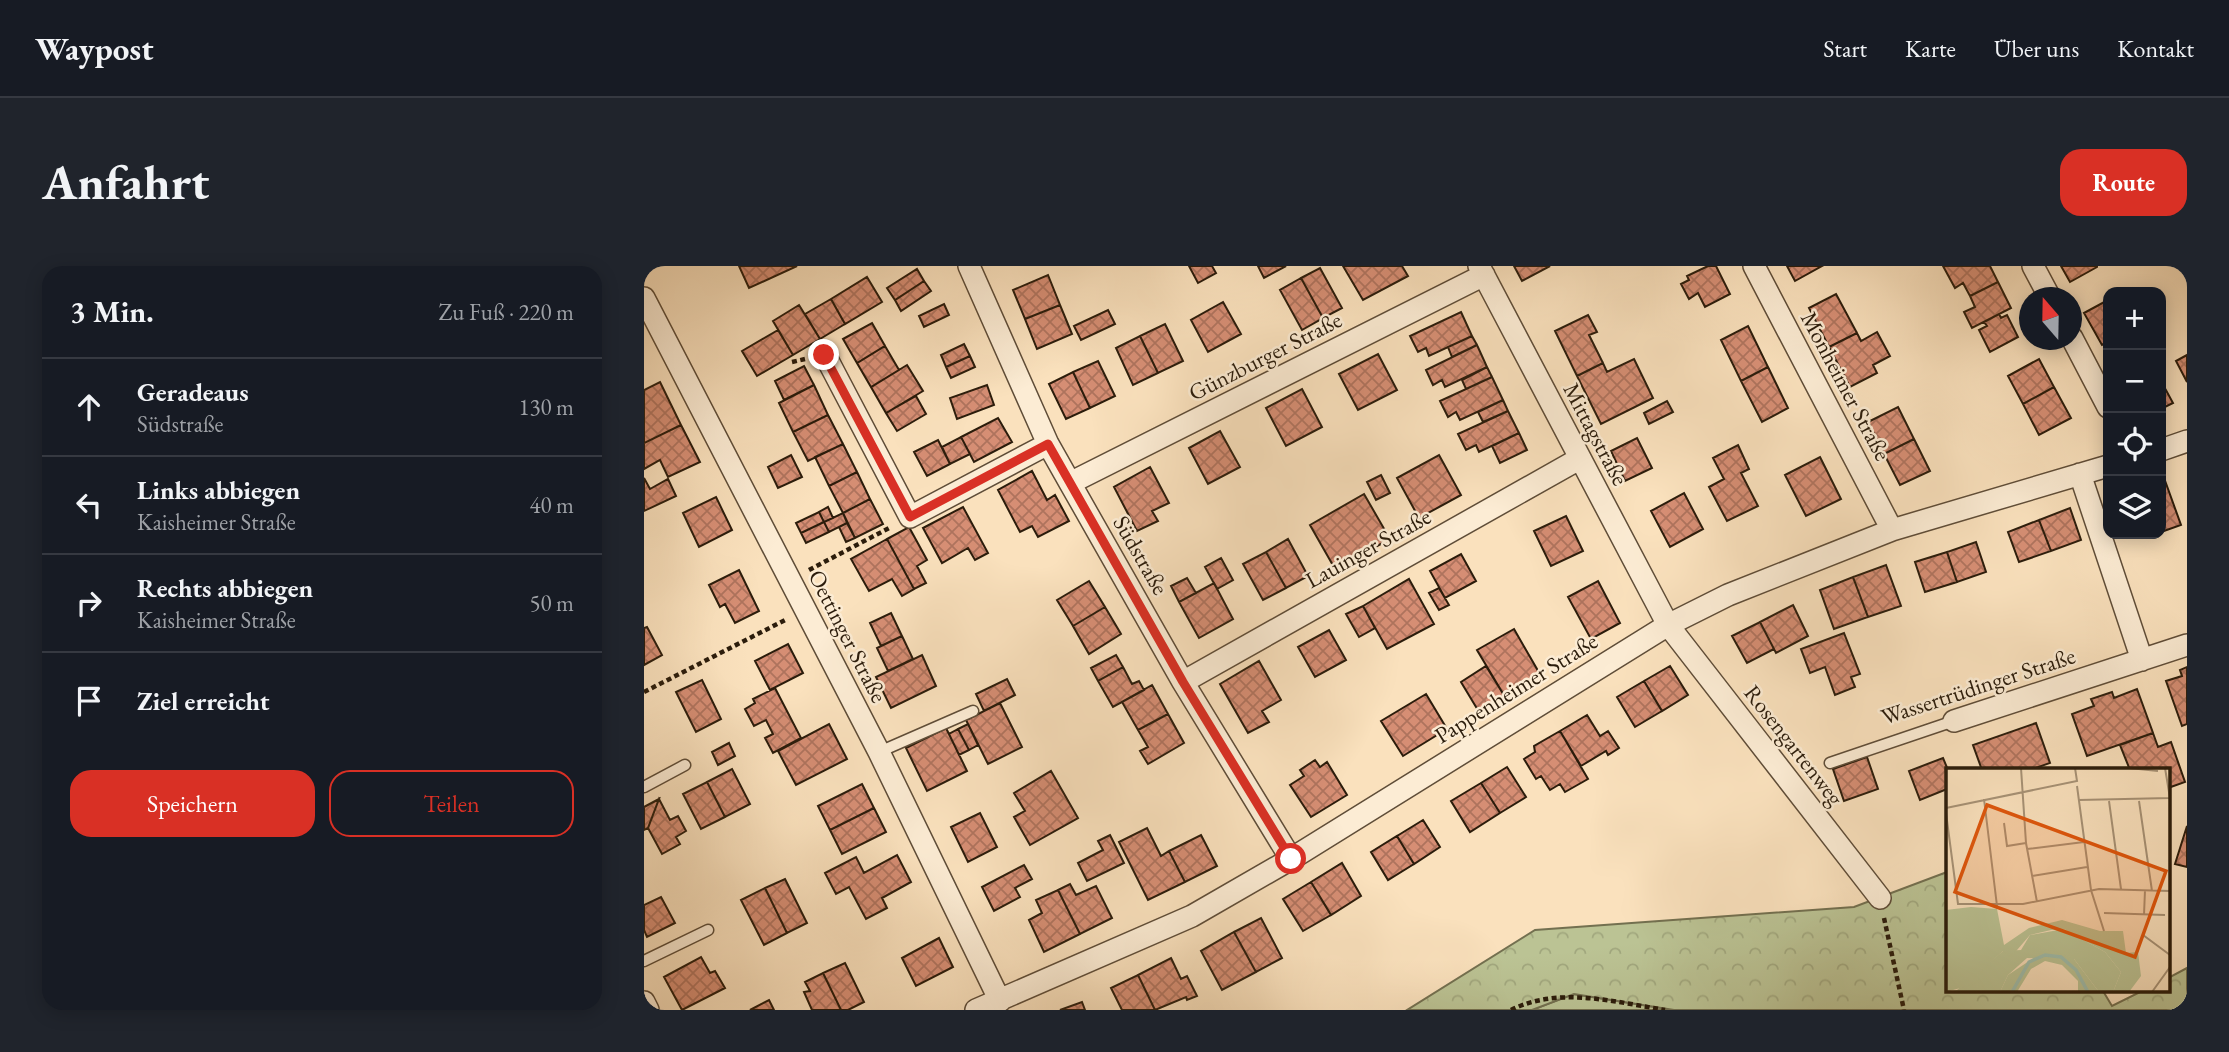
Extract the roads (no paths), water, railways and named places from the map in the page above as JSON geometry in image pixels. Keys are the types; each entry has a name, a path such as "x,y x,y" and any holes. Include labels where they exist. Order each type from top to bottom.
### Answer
{"street":[{"name":"Südstraße","path":"969,266 1048,444 1183,682 1291,859"},
{"name":"Monheimer Straße","path":"1754,266 1892,530"},
{"path":"2033,266 2044,287"},
{"name":"Mittagstraße","path":"1482,270 1668,625"},
{"name":"Günzburger Straße","path":"1070,483 1482,270"},
{"name":"Oettinger Straße","path":"644,298 879,752 1000,1001"},
{"path":"2077,350 2103,398"},
{"path":"824,355 910,517 1048,444"},
{"path":"2166,448 2187,441"},
{"name":"Lauinger Straße","path":"1183,682 1579,459"},
{"name":"Pappenheimer Straße","path":"976,1010 1192,916 1291,859 1668,625 1728,595 1892,530 2103,467"},
{"path":"2080,474 2142,660"},
{"name":"Rosengartenweg","path":"1668,625 1880,898"},
{"name":"Wassertrüdinger Straße","path":"1954,721 2187,645"},
{"path":"644,1002 648,1010"}],"lane":[{"path":"879,752 974,710"},
{"name":"Wassertrüdinger Straße","path":"1830,763 1954,721"},
{"path":"644,787 685,765"},
{"path":"644,961 708,930"}]}
